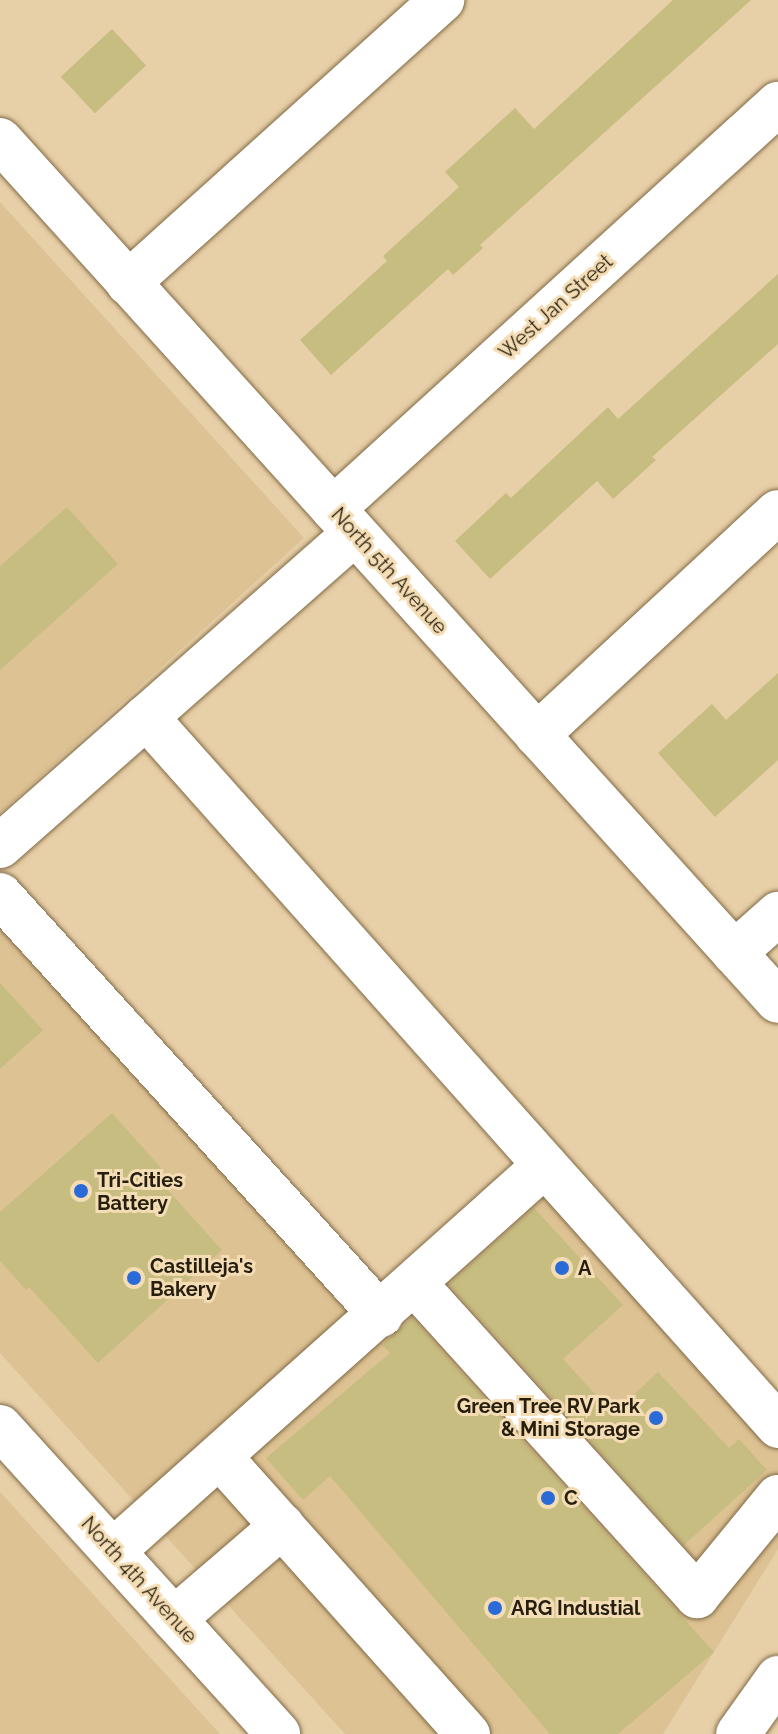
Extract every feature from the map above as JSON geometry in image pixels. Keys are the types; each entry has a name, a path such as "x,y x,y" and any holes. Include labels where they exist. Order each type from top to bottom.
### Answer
{"main road":[{"path":"128,283 442,0"},
{"name":"West Jan Street","path":"0,846 146,717 344,521 778,104"},
{"name":"North 5th Avenue","path":"0,140 778,1001"},
{"path":"537,735 778,512"},
{"path":"146,717 778,1426"},
{"path":"0,895 381,1315"},
{"path":"734,953 778,914"},
{"path":"113,1551 381,1315 545,1165"},
{"path":"415,1284 697,1596 778,1497"},
{"name":"North 4th Avenue","path":"0,1427 278,1734"},
{"path":"220,1457 468,1734"},
{"path":"174,1619 282,1526"},
{"path":"738,1734 778,1678"},
{"path":"773,1734 778,1727"}],"shaded area":[{"path":"0,202 304,538 0,813"},
{"path":"0,923 366,1325 540,1168 778,1424 778,1549 663,1734 345,1734 0,1353"},
{"path":"0,1492 220,1734 0,1734"}],"building":[{"path":"673,0 751,0 480,245 483,248 453,275 448,269 331,375 300,340 387,261 383,256 459,187 445,172 515,108 534,129"},
{"path":"112,29 146,66 95,113 61,77"},
{"path":"778,274 778,344 652,457 656,460 613,499 597,481 490,579 455,541 506,493 511,498 608,407 618,419"},
{"path":"67,507 118,564 0,670 0,566"},
{"path":"778,673 778,760 715,817 658,753 712,704 726,720"},
{"path":"0,983 43,1030 0,1069"},
{"path":"112,1113 162,1169 155,1176 222,1250 98,1363 29,1287 26,1290 0,1261 0,1212"},
{"path":"534,1208 623,1305 563,1359 613,1414 658,1372 729,1448 739,1439 767,1470 684,1545 449,1284"},
{"path":"412,1318 714,1652 618,1734 550,1734 330,1476 303,1500 266,1458 390,1353 382,1345"}],"place":[{"name":"Tri-Cities Battery","path":"81,1191"},
{"name":"A","path":"562,1268"},
{"name":"Castilleja's Bakery","path":"134,1278"},
{"name":"Green Tree RV Park & Mini Storage","path":"656,1418"},
{"name":"C","path":"548,1498"},
{"name":"ARG Industial","path":"495,1608"}]}
